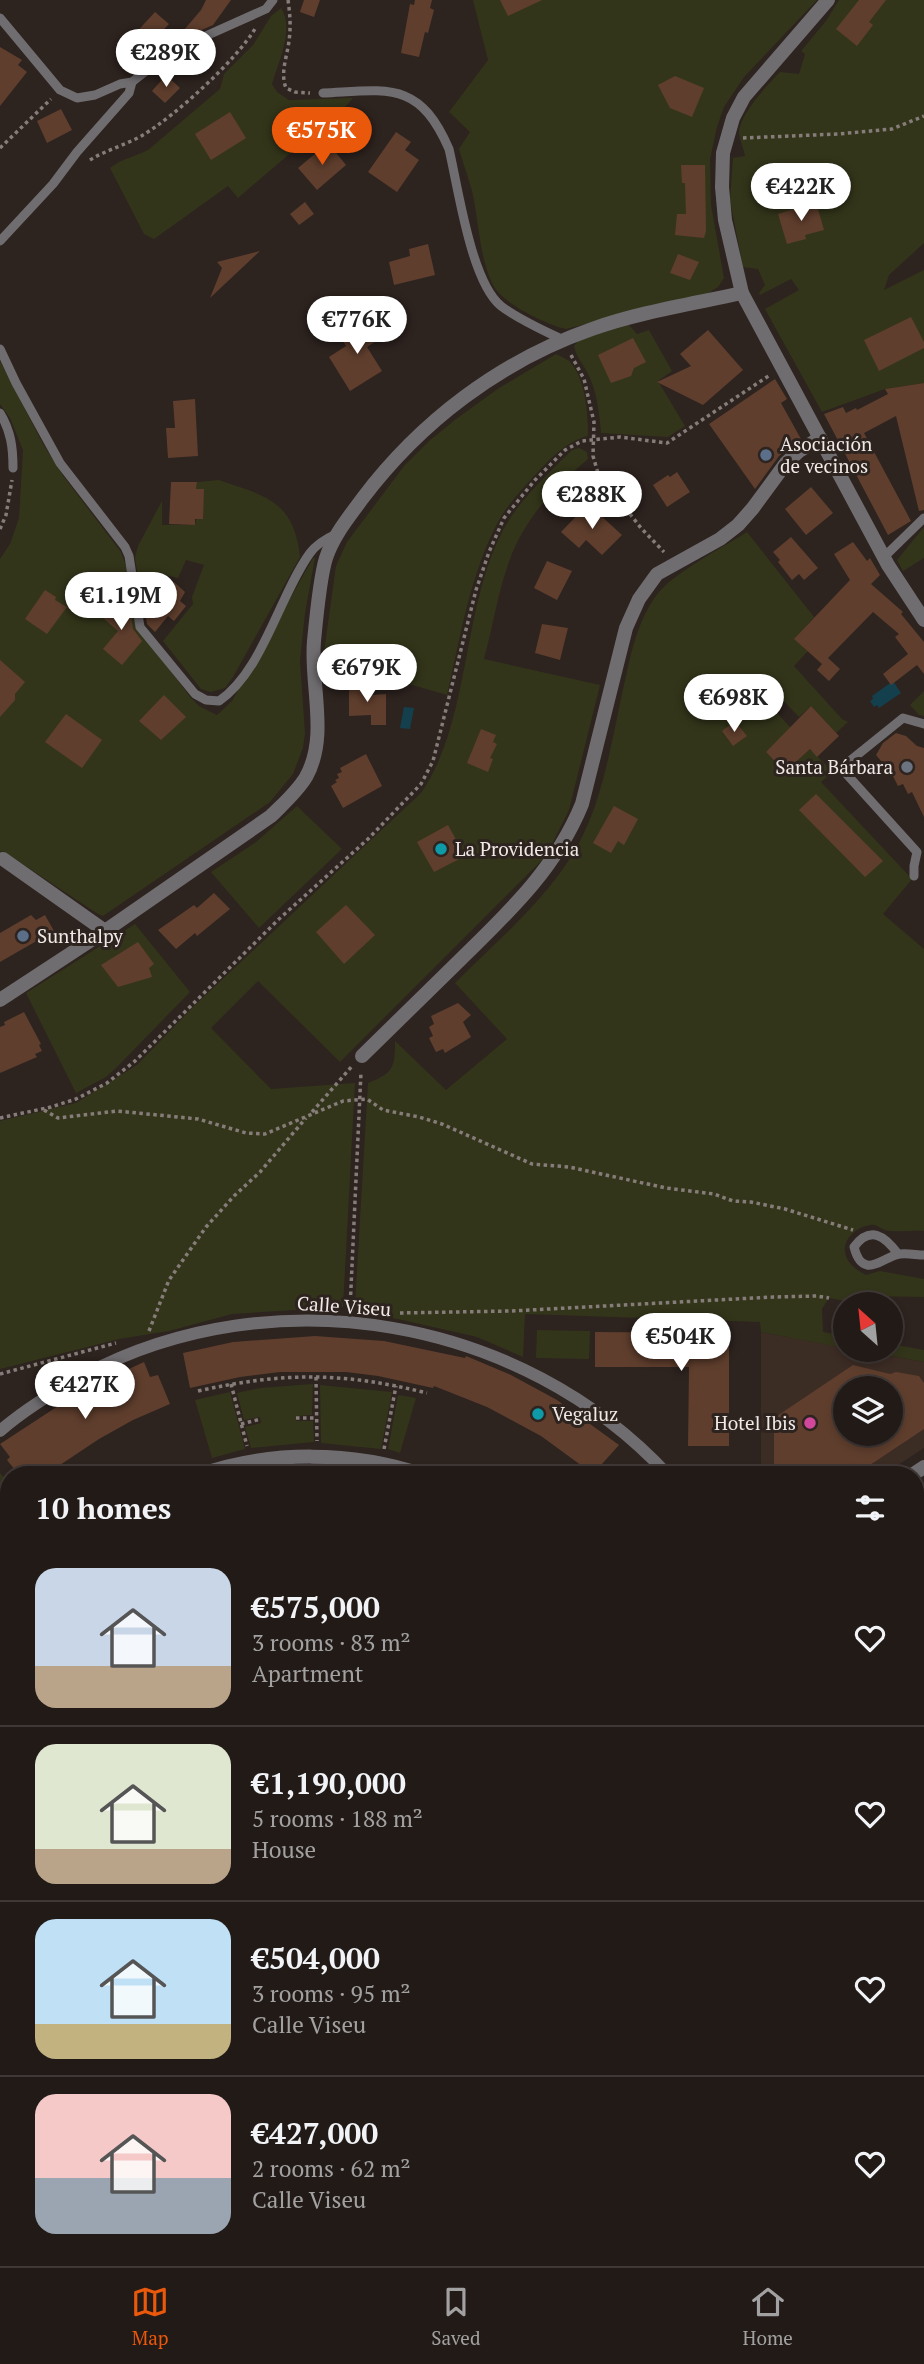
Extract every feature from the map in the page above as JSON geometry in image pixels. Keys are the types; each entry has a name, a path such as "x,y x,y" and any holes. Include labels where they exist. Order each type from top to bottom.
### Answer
{"street":[{"path":"828,0 744,97 733,118 723,153 725,220 741,293 884,558 924,620"},
{"path":"0,1000 271,816 306,777 314,758 318,730 314,640 326,558 338,533 386,467 422,430 496,375 563,340 593,328 741,293"},
{"path":"362,1056 498,923 557,855 582,804 626,628 639,599 657,574 720,540 738,525 786,463 799,450 820,438"},
{"path":"3,859 105,931"},
{"name":"Calle Viseu","path":"0,1431 69,1383 138,1351 222,1328 317,1320 386,1325 465,1345 512,1363 558,1386 610,1422 659,1466"},
{"path":"232,1466 251,1461 317,1457 362,1460 386,1466"}],"lane":[{"path":"0,18 60,90 77,98 95,95 132,82 170,52 266,9 273,0"},
{"path":"0,241 53,184 129,93 132,82"},
{"path":"323,93 390,91 408,95 422,106 438,125 449,149 477,266 485,287 501,306 563,340"},
{"path":"0,349 60,463 112,526 125,547 129,556 140,627 195,694 206,700 219,701 241,681 311,551 338,533"},
{"path":"0,414 10,435 13,468"},
{"path":"884,558 924,518"},
{"path":"914,876 917,852 841,768 902,718 924,724"},
{"path":"898,1254 891,1244 870,1234 861,1238 855,1247 856,1256 863,1263 875,1265 898,1254 924,1255"}],"path":[{"path":"288,0 289,40 282,79 286,88 295,92 323,93"},
{"path":"82,165 165,121 240,50 266,9"},
{"path":"0,148 60,90"},
{"path":"726,139 892,130 924,116"},
{"path":"563,340 584,379 594,422 593,456 598,473 640,528 674,563"},
{"path":"0,1118 76,1099 107,1083 135,1061 279,919 368,839 421,784 433,761 476,590 504,518 535,480 565,450 582,441 620,438 667,443 781,368"},
{"path":"0,529 12,489 13,468"},
{"path":"349,1322 362,1056"},
{"path":"138,1351 169,1280 200,1236 362,1056"},
{"path":"43,1109 58,1118 117,1111 198,1119 246,1133 265,1134 343,1101 367,1099 383,1110 442,1125 532,1164 569,1167 785,1209 855,1231 861,1238"},
{"path":"390,1314 413,1311 511,1311 773,1297 829,1298"},
{"path":"198,1391 283,1377 316,1377 351,1378 427,1393"},
{"path":"316,1377 317,1446"},
{"path":"231,1384 248,1452"},
{"path":"383,1453 396,1386"},
{"path":"296,1418 317,1418"},
{"path":"241,1424 261,1419"}],"shaded area":[{"path":"761,1332 833,1345 833,1362 903,1362 903,1358 924,1362 924,1448 897,1466 761,1466"}],"green space":[{"path":"473,0 817,0 744,77 724,107 717,127 710,159 711,205 724,278 718,287 707,294 566,329 526,312 498,292 485,263 472,191 459,149 470,132 449,112 488,60"},
{"path":"839,0 924,0 924,243 889,275 884,290 924,270 924,383 885,389 822,412 765,309 799,290 791,279 760,295 765,285 758,269 743,267 730,200 733,158 745,156 739,134 743,118 780,72 799,74 805,54 801,51 826,21"},
{"path":"281,8 285,16 286,36 272,84 277,92 289,100 353,98 319,137 307,139 238,198 228,186 154,239 144,234 110,168 148,150 220,89 224,74 253,45 271,16"},
{"path":"629,325 637,334 649,330 672,371 658,381 685,426 668,437 601,433 593,386 574,346 580,339"},
{"path":"556,354 570,362 580,379 587,408 588,436 566,446 554,456 516,496 499,520 473,583 447,695 323,659 336,566 347,542 404,466 456,419 499,388"},
{"path":"0,361 44,446 121,552 139,629 199,706 217,715 232,701 315,558 300,661 305,733 303,748 293,774 270,802 103,916 3,851 0,852 0,559 10,544 19,518 23,450 10,418 0,404"},
{"path":"579,448 587,452 588,459 542,504 516,544 502,583 484,659 600,685 569,810 546,856 340,1062 258,981 211,1028 271,1089 355,1083 343,1307 232,1314 0,1369 0,1121 76,1103 137,1065 193,1007 421,793 437,764 449,732 489,561 503,530 535,487 572,450"},
{"path":"219,480 264,497 284,512 297,538 300,557 233,677 225,688 211,692 201,689 163,641 193,604 192,597 204,565 186,560 178,578 152,572 140,589 135,558 138,546 162,501 162,525 195,525 204,489 196,489 197,482"},
{"path":"924,527 924,558 903,571 897,560"},
{"path":"747,532 814,617 795,639 808,651 794,666 842,719 848,722 836,733 811,706 799,717 774,691 765,700 791,728 766,752 785,772 810,749 833,772 821,782 912,879 883,914 924,949 924,1231 893,1231 874,1225 865,1226 850,1236 845,1250 852,1265 866,1275 880,1271 924,1279 924,1297 903,1297 903,1292 833,1292 833,1299 829,1298 822,1309 823,1332 833,1334 833,1346 761,1332 760,1322 525,1314 523,1357 477,1337 358,1310 355,1305 368,1083 383,1076 391,1068 395,1041 446,1090 507,1039 455,983 542,895 571,856 598,798 628,665 642,621 659,592 700,560"},
{"path":"924,691 924,716 919,715 910,705"},
{"path":"297,806 342,849 259,928 211,872 256,842"},
{"path":"135,924 190,992 106,1077 76,1093 26,993"},
{"path":"537,1330 590,1331 589,1359 536,1358"},
{"path":"903,1346 924,1350 924,1362 903,1358"},
{"path":"313,1384 312,1415 296,1416 296,1421 313,1421 314,1442 251,1448 245,1427 261,1423 260,1417 244,1420 237,1393 260,1388"},
{"path":"320,1385 392,1392 381,1449 321,1443"},
{"path":"230,1392 245,1449 212,1458 195,1400"},
{"path":"398,1395 416,1398 400,1453 388,1449"}],"water":[{"path":"893,681 901,693 879,708 877,705 874,707 870,701 872,696"},
{"path":"404,707 414,708 410,729 400,728"}],"building":[{"path":"206,0 231,0 213,25 173,43 201,10"},
{"path":"304,0 320,0 314,17 300,12"},
{"path":"415,0 432,0 430,8 434,10 419,57 401,53 410,4 414,5"},
{"path":"500,0 542,0 508,16"},
{"path":"859,0 886,0 869,22 873,25 857,46 836,29"},
{"path":"155,12 169,24 142,52 132,42 135,39 132,37"},
{"path":"0,47 22,60 18,65 27,72 0,106"},
{"path":"166,75 180,88 165,103 152,91"},
{"path":"675,76 704,88 692,117 670,108 658,85"},
{"path":"61,109 72,130 47,143 37,121"},
{"path":"230,112 246,138 211,160 195,134"},
{"path":"396,132 411,142 405,150 419,160 397,192 368,172"},
{"path":"328,143 346,165 317,190 298,168"},
{"path":"681,165 705,165 704,238 675,235 677,214 686,214 685,183 682,183"},
{"path":"305,202 314,214 299,225 290,214"},
{"path":"816,202 824,230 787,244 778,214"},
{"path":"428,244 435,275 394,285 389,262 410,256 409,249"},
{"path":"260,251 210,298 222,268 217,262"},
{"path":"678,254 699,262 690,280 670,273"},
{"path":"911,317 924,342 924,348 879,371 864,340"},
{"path":"366,320 378,340 367,347 382,371 350,391 329,357 346,346 340,335"},
{"path":"708,330 743,370 703,405 657,382 691,366 680,354"},
{"path":"633,338 646,362 634,368 631,376 611,383 598,355"},
{"path":"775,379 787,399 781,403 801,439 779,456 755,489 709,424"},
{"path":"924,383 924,510 919,511 896,416 864,433 911,521 888,535 824,414 843,407 846,413 856,408 857,410 888,394 885,389"},
{"path":"195,399 198,456 168,458 166,428 175,428 173,401"},
{"path":"677,472 690,492 667,507 653,485"},
{"path":"171,482 197,482 196,489 204,489 203,519 195,519 195,525 169,524"},
{"path":"811,487 833,513 806,535 785,509"},
{"path":"588,504 622,535 602,555 586,540 579,548 561,532"},
{"path":"791,537 818,568 804,580 799,574 792,580 773,552"},
{"path":"853,542 867,561 870,558 880,575 871,584 903,612 901,614 924,642 924,674 917,665 891,685 883,674 908,654 895,637 899,634 873,612 828,658 840,669 829,681 817,670 822,664 794,639 850,580 834,554"},
{"path":"547,561 572,571 557,600 534,588"},
{"path":"174,582 185,592 180,601 186,606 174,621 168,616 155,632 147,624 144,605 159,586 166,591"},
{"path":"45,590 67,607 47,634 25,619"},
{"path":"118,598 130,608 133,629 142,641 122,665 103,649 118,631 102,617"},
{"path":"542,624 568,628 560,660 535,653"},
{"path":"0,660 25,682 15,694 15,700 0,717"},
{"path":"349,685 371,685 371,695 386,694 386,725 371,725 371,715 349,716"},
{"path":"164,695 186,717 161,740 139,721"},
{"path":"811,706 839,736 817,757 810,749 785,772 766,752"},
{"path":"66,714 102,740 82,768 45,742"},
{"path":"735,721 747,736 733,746 722,731"},
{"path":"481,729 496,735 493,742 497,744 490,758 493,759 488,772 467,763"},
{"name":"Santa Bárbara","path":"896,733 924,748 924,817 912,792 908,794 903,784 898,786 876,755 883,743"},
{"path":"366,754 382,786 343,808 331,786 339,778 337,774 342,772 340,768"},
{"path":"816,794 883,861 865,877 799,810"},
{"path":"614,806 638,819 624,845 618,841 611,853 593,843"},
{"name":"La Providencia","path":"448,825 465,856 434,872 417,842"},
{"path":"214,893 230,909 176,949 158,930 194,905 197,908"},
{"path":"346,905 375,935 344,964 316,932"},
{"path":"31,915 36,920 45,915 54,931 0,962 0,933"},
{"path":"138,942 154,964 149,968 152,977 118,987 101,965"},
{"path":"458,1003 471,1015 463,1022 471,1037 445,1053 443,1049 436,1052 429,1038 433,1036 429,1027 434,1024 431,1016"},
{"path":"24,1012 42,1051 35,1054 37,1057 0,1073 0,1027 5,1025 4,1022"},
{"path":"595,1332 729,1333 729,1446 688,1446 689,1367 595,1367"},
{"path":"315,1336 384,1341 465,1358 466,1356 511,1375 557,1400 619,1445 600,1466 582,1466 541,1436 487,1407 434,1386 433,1388 378,1376 346,1372 280,1372 190,1388 183,1353 233,1342"},
{"path":"144,1362 150,1377 158,1375 170,1404 133,1420 58,1466 12,1466 7,1460 10,1457 0,1444 81,1391"},
{"name":"Hotel Ibis","path":"853,1365 890,1374 896,1372 919,1376 924,1383 924,1429 903,1443 903,1376 837,1376"},
{"name":"Hotel Ibis","path":"833,1378 833,1446 898,1446 868,1466 774,1466 774,1418"}],"place":[{"name":"Asociación de vecinos","path":"766,455"},
{"name":"Santa Bárbara","path":"907,767"},
{"name":"La Providencia","path":"441,849"},
{"name":"Sunthalpy","path":"23,936"},
{"name":"Vegaluz","path":"538,1414"},
{"name":"Hotel Ibis","path":"810,1423"}]}
